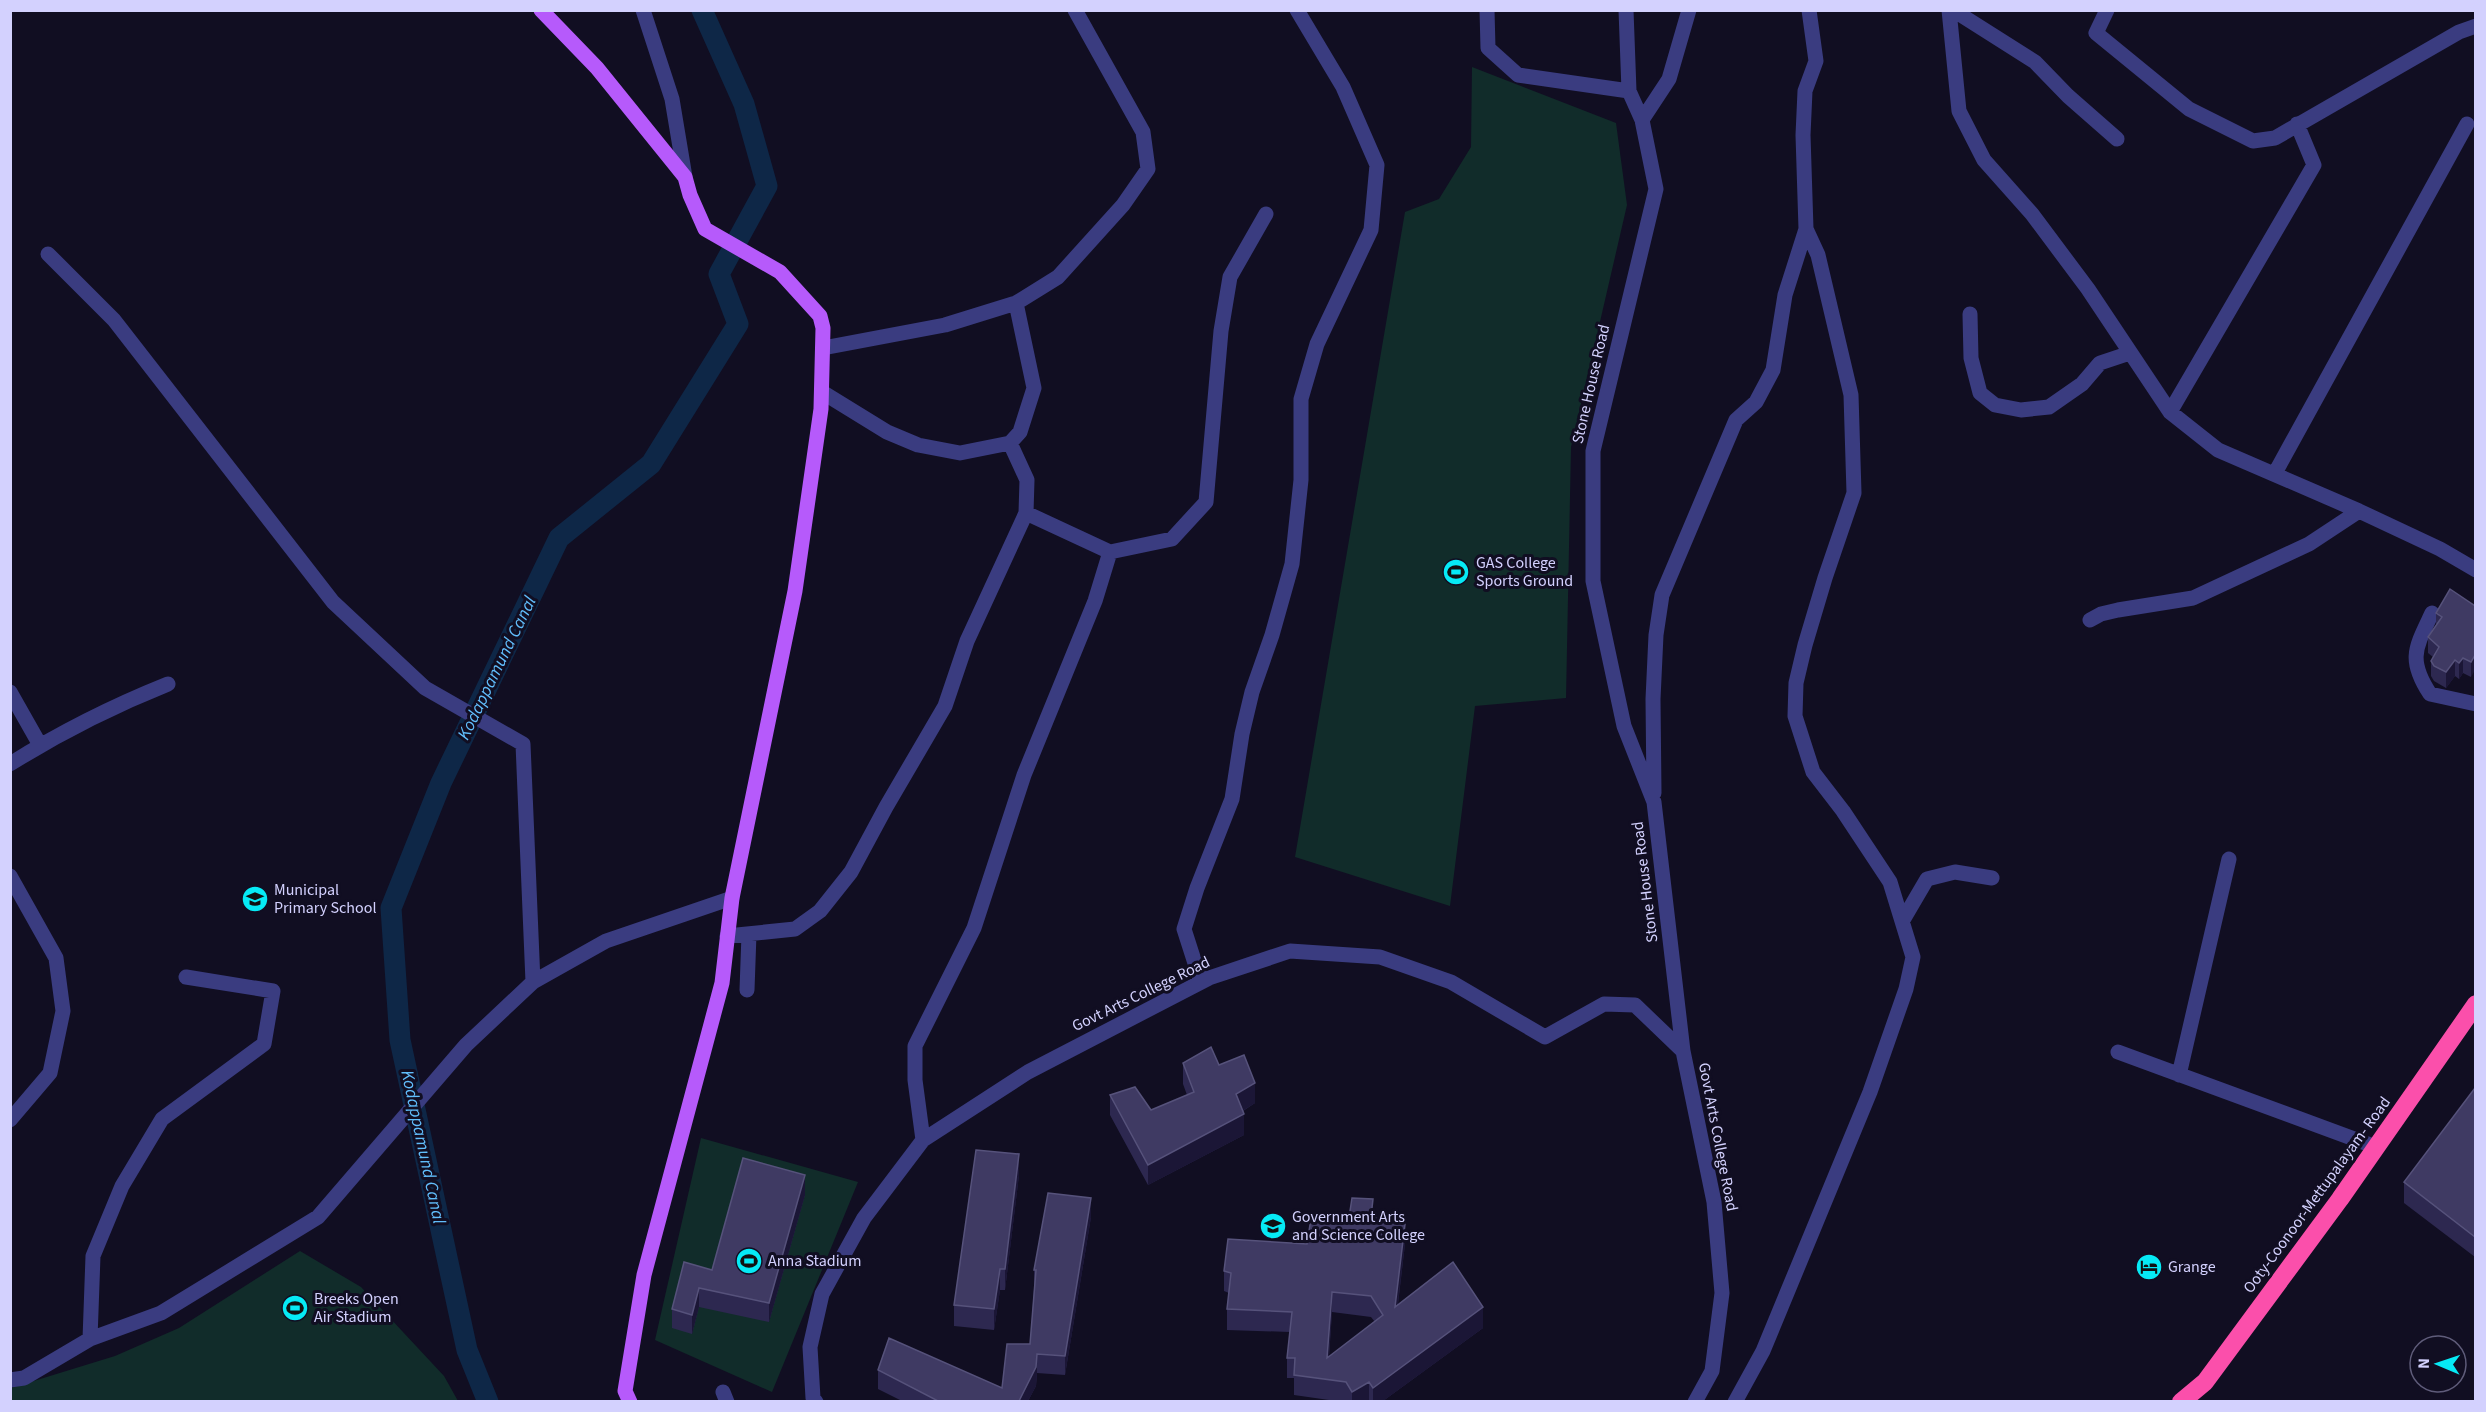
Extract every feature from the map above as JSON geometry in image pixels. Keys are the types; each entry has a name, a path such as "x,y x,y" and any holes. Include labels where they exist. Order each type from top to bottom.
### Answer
{"highway":[{"name":"Ooty-Coonoor-Mettupalayam- Road","path":"2181,1401 2205,1382 2376,1147 2475,1004"}],"main road":[{"path":"541,10 597,68 685,177 705,230 780,272 820,316 823,328 822,392 795,591 732,898 722,983 644,1275 625,1391 630,1401"}],"street":[{"path":"643,10 672,99 685,177"},
{"path":"823,348 945,326 1016,303 1058,277 1123,205 1148,169 1143,132 1075,10"},
{"path":"1201,982 1184,929 1197,888 1232,799 1242,734 1252,692 1292,564 1300,480 1301,399 1317,344 1371,230 1377,165 1343,87 1297,10"},
{"path":"1486,10 1488,48 1518,75 1629,91 1626,10"},
{"path":"1642,120 1669,79 1689,10"},
{"path":"1654,802 1653,699 1656,635 1662,595 1737,420 1756,402 1773,370 1785,295 1806,229 1803,135 1805,91 1816,61 1809,10"},
{"path":"1948,10 1959,111 1984,160 2032,214 2088,289 2169,412 2218,450 2359,511 2440,549 2475,570"},
{"path":"1953,10 2035,62 2068,96 2117,139"},
{"path":"2107,10 2096,33 2189,109 2253,141 2275,138 2459,32 2475,26"},
{"name":"Stone House Road","path":"1629,91 1642,120 1656,189 1593,451 1593,581 1623,726 1654,802 1683,1051"},
{"path":"2169,412 2314,165 2297,124"},
{"path":"2275,473 2467,124"},
{"path":"1026,513 1110,552 1172,539 1206,502 1221,331 1230,277 1266,214"},
{"path":"1735,1401 1763,1351 1870,1092 1906,988 1913,957 1890,882 1843,811 1813,772 1796,716 1796,683 1825,578 1854,493 1851,395 1818,255 1806,229"},
{"path":"48,254 114,320 333,602 425,688 523,744 534,982"},
{"path":"822,392 887,432 918,446 960,453 1010,443 1020,432 1034,388 1016,303"},
{"path":"1970,314 1971,358 1980,393 1995,405 2021,410 2049,407 2082,384 2100,363 2130,353"},
{"path":"727,936 795,929 820,911 851,872 945,706 966,641 1026,513 1027,480 1010,443"},
{"path":"2090,620 2101,614 2118,610 2193,598 2309,544 2359,511"},
{"path":"923,1140 915,1080 915,1046 974,928 1024,775 1095,601 1110,552"},
{"path":"2432,613 2416,648 2418,677 2430,694 2475,704"},
{"path":"10,764 40,745 121,703 168,684"},
{"path":"10,692 40,745"},
{"path":"2179,1075 2229,859"},
{"path":"1903,920 1927,879 1955,872 1992,878"},
{"path":"10,876 56,958 63,1011 50,1073 10,1120"},
{"path":"10,1380 24,1378 90,1339 161,1313 318,1217 466,1045 534,982 606,941 732,898"},
{"path":"747,990 749,934"},
{"name":"Govt Arts College Road","path":"816,1401 813,1398 810,1347 822,1294 864,1218 923,1140 1028,1072 1201,982 1290,951 1380,957 1451,982 1545,1037 1604,1004 1635,1005 1683,1051 1714,1202 1722,1293 1712,1371 1695,1401"},
{"path":"90,1339 93,1256 122,1186 162,1119 264,1044 273,991 186,977"},
{"path":"2118,1052 2376,1147"}],"green space":[{"name":"GAS College Sports Ground","path":"1472,67 1616,123 1627,205 1571,447 1566,698 1475,706 1450,906 1295,857 1405,212 1439,199 1471,147"},
{"name":"Anna Stadium","path":"701,1138 858,1182 772,1392 655,1340"},
{"name":"Breeks Open Air Stadium","path":"300,1251 361,1287 444,1376 458,1401 11,1402 11,1388 115,1356 179,1328"}],"building":[{"path":"2450,589 2475,606 2475,655 2471,662 2463,658 2459,663 2455,660 2446,672 2434,666 2431,661 2439,647 2428,637 2442,617 2436,613"},
{"path":"1211,1047 1219,1065 1244,1055 1255,1083 1236,1094 1244,1114 1148,1165 1110,1095 1135,1087 1151,1110 1194,1092 1183,1063"},
{"path":"2475,1088 2475,1237 2404,1182"},
{"path":"976,1150 1019,1154 1005,1269 1000,1269 994,1309 954,1305"},
{"path":"743,1158 805,1175 769,1303 699,1288 692,1315 672,1309 684,1262 712,1270"},
{"path":"1048,1193 1091,1198 1065,1356 1037,1354 1036,1367 1019,1401 938,1401 878,1370 889,1338 1002,1388 1007,1344 1030,1344 1036,1270 1034,1270"},
{"path":"1352,1198 1373,1199 1371,1217 1405,1224 1395,1307 1453,1262 1483,1307 1373,1388 1369,1382 1352,1392 1346,1382 1294,1375 1295,1358 1287,1358 1292,1312 1227,1309 1231,1273 1224,1271 1228,1239 1307,1244 1311,1218 1348,1224","holes":["1332,1292 1371,1296 1383,1315 1327,1358"]}],"waterway":[{"name":"Kodappamund Canal","path":"488,1402 467,1350 400,1040 391,908 441,783 559,538 651,464 738,324 719,274 767,186 744,104 702,10"}],"place":[{"name":"GAS College Sports Ground","path":"1456,572"},
{"name":"Municipal Primary School","path":"255,899"},
{"name":"Government Arts and Science College","path":"1273,1226"},
{"name":"Anna Stadium","path":"749,1261"},
{"name":"Grange","path":"2149,1267"},
{"name":"Breeks Open Air Stadium","path":"295,1308"}]}
